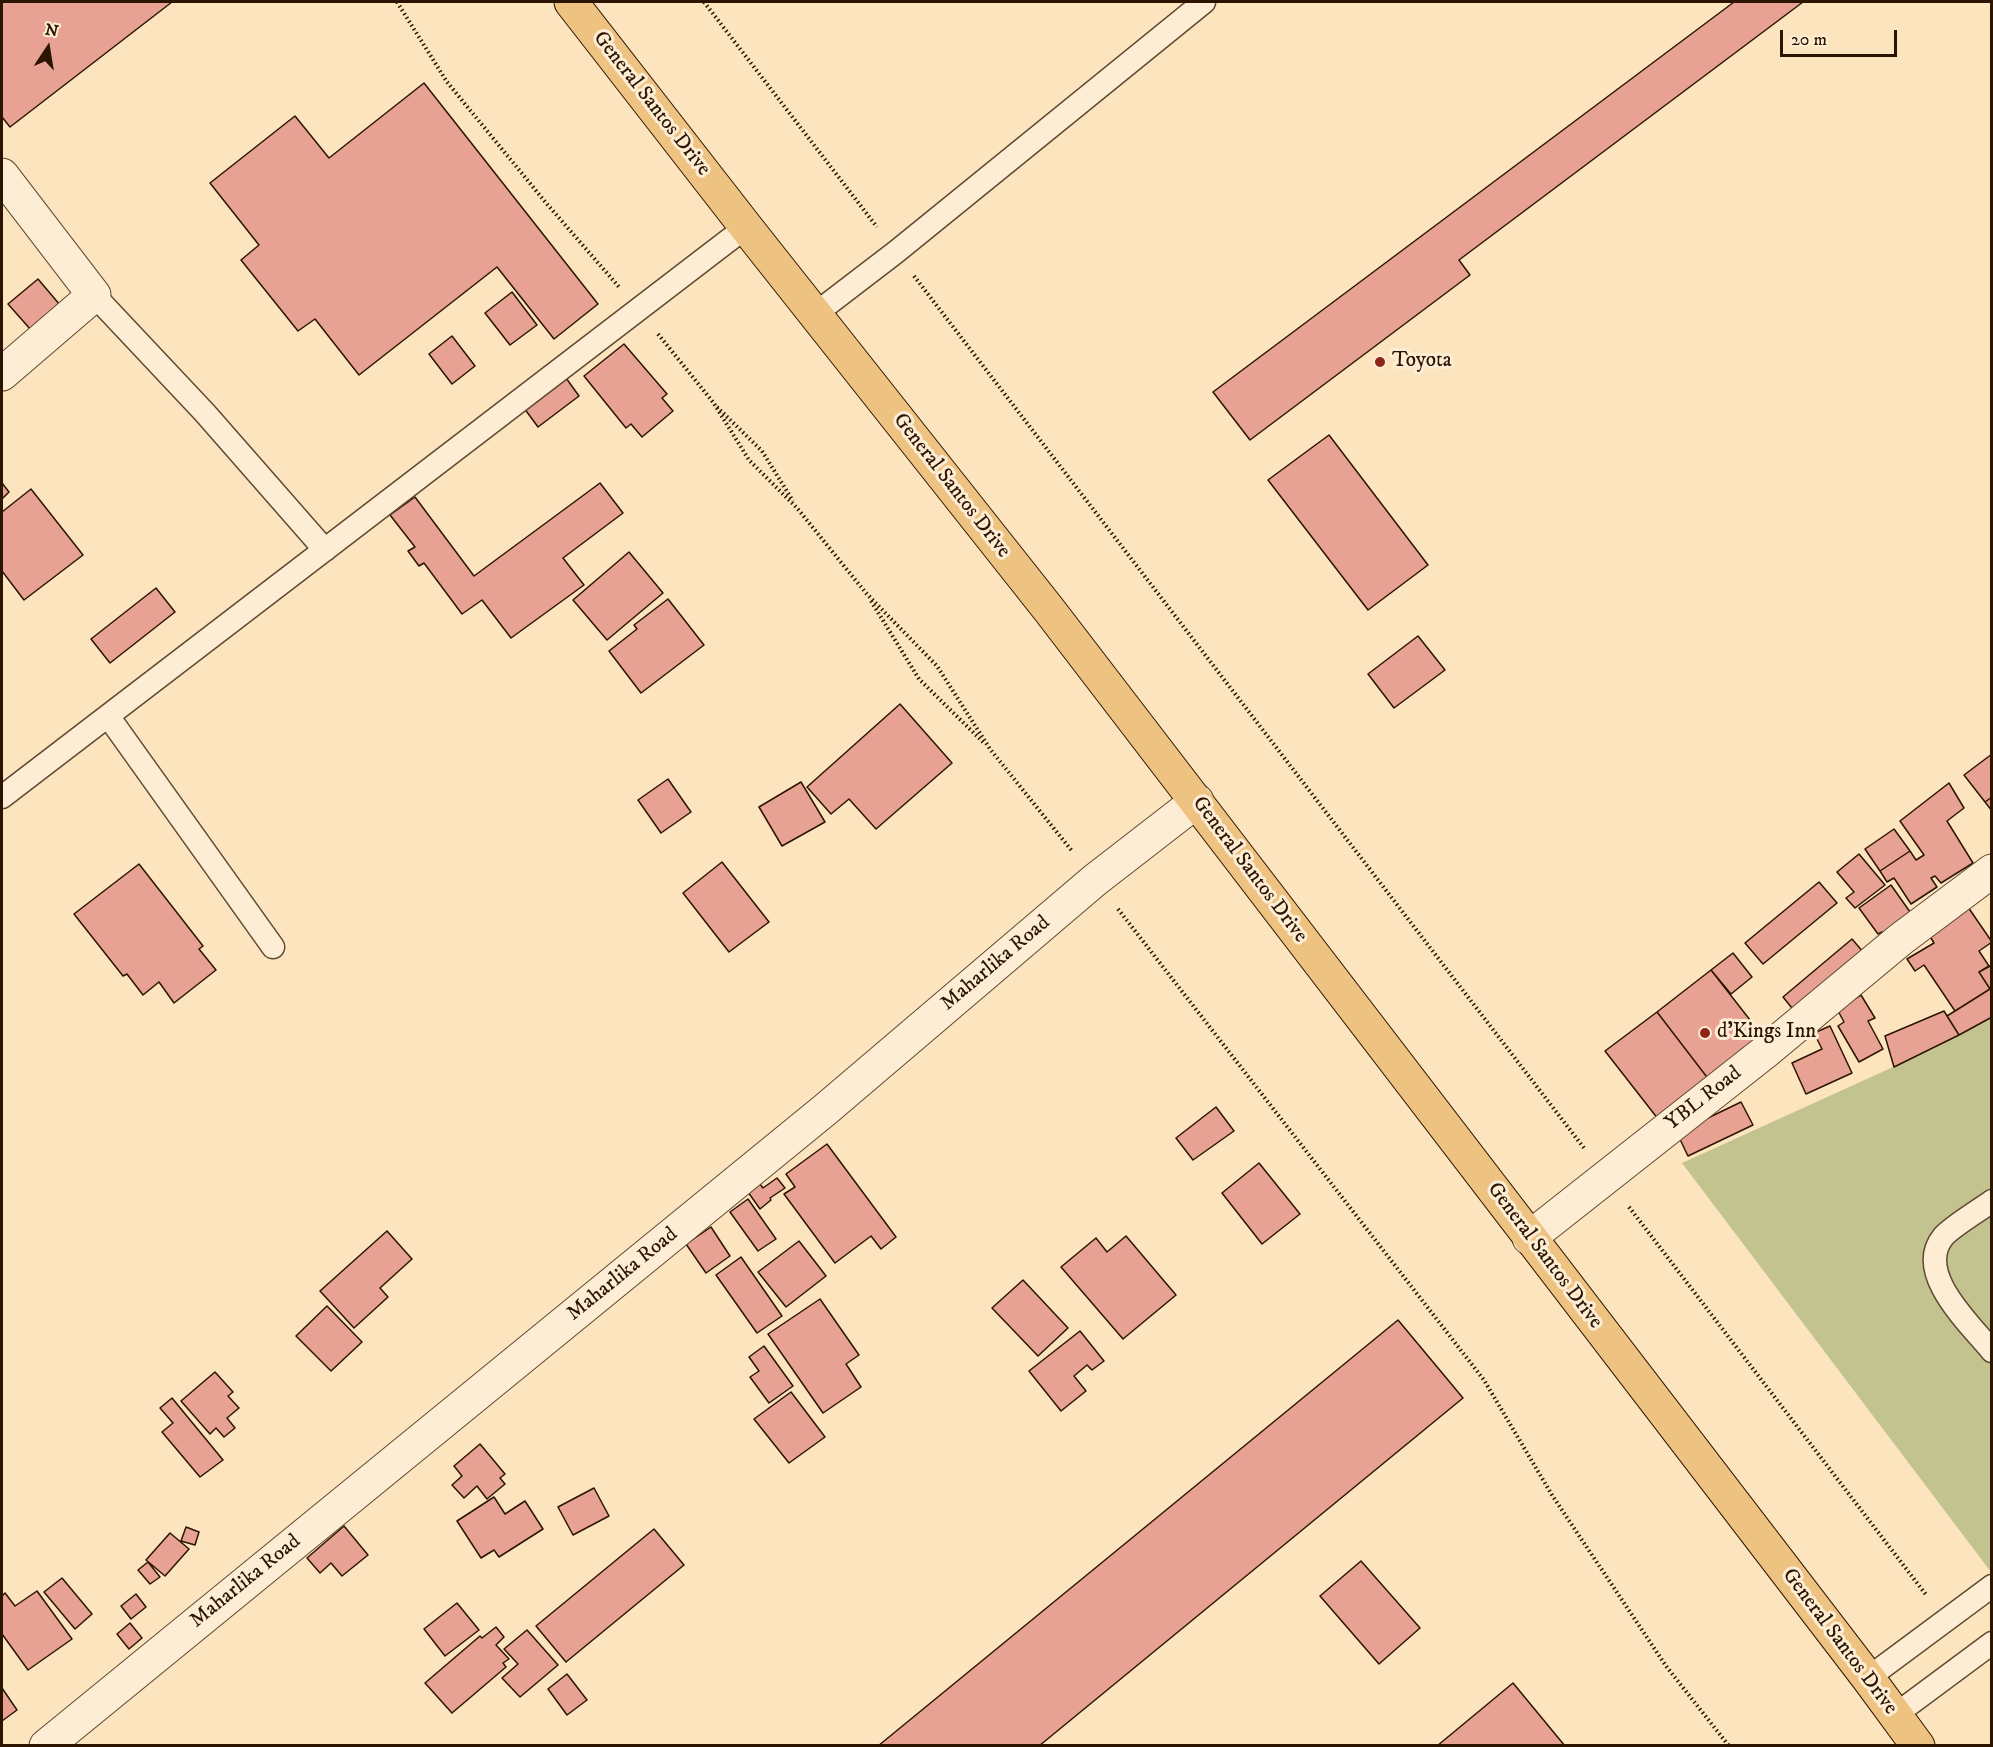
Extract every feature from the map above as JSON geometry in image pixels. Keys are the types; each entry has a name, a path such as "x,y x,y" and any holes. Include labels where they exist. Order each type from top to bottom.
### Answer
{"highway":[{"name":"General Santos Drive","path":"571,2 1197,801 1918,1746"}],"street":[{"path":"2,175 94,295 2,374"},
{"name":"Maharlika Road","path":"46,1746 826,1109 1095,880 1197,801"},
{"name":"YBL Road","path":"1529,1238 1765,1052 1901,939 1992,871"}],"lane":[{"path":"815,314 896,252 1204,2"},
{"path":"2,797 746,227"},
{"path":"94,295 205,413 325,550"},
{"path":"108,716 273,947"},
{"path":"1992,1201 1943,1237 1936,1252 1934,1267 1942,1289 1992,1351"},
{"path":"1868,1678 1992,1586"},
{"path":"1895,1715 1992,1643"}],"path":[{"path":"397,2 447,82 547,204 639,310 712,402 748,460 797,508 866,594 937,666 990,749 1095,880 1484,1380 1552,1495 1666,1666 1729,1746"},
{"path":"704,2 1946,1620"},
{"path":"712,402 762,451 797,508"},
{"path":"866,594 919,679 990,749"}],"green space":[{"path":"1991,1017 1991,1572 1682,1163 1935,1048"}],"building":[{"path":"2,2 172,2 10,127 2,117"},
{"path":"1734,2 1803,2 1459,260 1470,275 1250,440 1213,392"},
{"path":"424,83 598,304 554,339 497,267 359,375 315,319 298,331 241,260 259,245 210,183 295,116 329,158"},
{"path":"38,279 60,305 31,330 8,304"},
{"path":"512,292 537,325 510,345 485,313"},
{"path":"452,336 475,366 452,384 429,354"},
{"path":"624,344 667,394 662,398 673,411 642,437 631,424 626,428 584,376"},
{"path":"566,378 579,396 538,427 524,408"},
{"path":"1329,435 1428,565 1368,610 1268,480"},
{"path":"2,483 9,492 2,499"},
{"path":"600,483 623,513 563,558 584,585 511,638 482,600 462,614 424,563 419,566 408,551 415,547 390,515 415,497 474,576"},
{"path":"31,489 83,555 24,600 2,571 2,512"},
{"path":"629,552 663,593 607,640 573,600"},
{"path":"156,588 175,612 110,663 91,639"},
{"path":"668,599 704,645 641,693 609,651 637,629 634,625"},
{"path":"1418,636 1445,670 1394,708 1368,674"},
{"path":"900,704 952,763 876,829 849,799 831,814 807,787"},
{"path":"1992,754 1992,797 1985,802 1964,775"},
{"path":"668,779 691,812 661,833 638,800"},
{"path":"801,782 825,822 782,846 759,807"},
{"path":"1949,783 1964,808 1947,821 1973,863 1941,883 1935,876 1931,878 1937,887 1911,904 1894,878 1887,882 1880,871 1910,851 1916,860 1924,855 1900,821"},
{"path":"1992,797 1992,811 1985,802"},
{"path":"1894,829 1910,851 1880,871 1865,849"},
{"path":"1859,854 1885,885 1855,908 1846,898 1854,892 1837,872"},
{"path":"722,862 769,922 729,952 683,893"},
{"path":"139,864 203,946 199,949 216,970 174,1003 159,982 143,995 127,974 123,976 74,914"},
{"path":"1819,882 1837,903 1763,964 1745,943"},
{"path":"1891,885 1915,919 1887,939 1882,932 1878,934 1859,908"},
{"path":"1968,907 1992,942 1979,951 1989,966 1979,972 1990,989 1955,1011 1924,965 1915,971 1907,959 1934,943 1928,933"},
{"path":"1852,939 1870,960 1800,1018 1783,997"},
{"path":"1733,953 1752,977 1731,994 1711,970"},
{"path":"1992,965 1992,1017 1959,1035 1947,1016 1990,989 1979,972"},
{"path":"1711,970 1768,1043 1713,1085 1657,1012"},
{"path":"1861,995 1875,1018 1868,1021 1883,1049 1859,1062 1838,1026 1844,1022 1837,1009"},
{"path":"1944,1011 1959,1035 1894,1067 1885,1036"},
{"path":"1657,1012 1713,1085 1662,1124 1605,1051"},
{"path":"1830,1026 1852,1073 1806,1094 1792,1063 1822,1049 1814,1033"},
{"path":"1741,1102 1753,1125 1688,1156 1677,1133"},
{"path":"1216,1107 1234,1131 1193,1160 1176,1138"},
{"path":"827,1144 896,1237 881,1249 871,1236 835,1263 784,1194 795,1187 786,1174"},
{"path":"1259,1163 1300,1214 1262,1244 1222,1193"},
{"path":"777,1178 785,1188 770,1198 771,1200 760,1209 748,1192 760,1184 763,1188"},
{"path":"748,1199 776,1239 758,1251 730,1212"},
{"path":"711,1227 730,1256 706,1273 686,1244"},
{"path":"387,1231 412,1259 380,1288 388,1297 354,1328 320,1291"},
{"path":"1126,1236 1176,1295 1123,1339 1061,1267 1096,1238 1107,1252"},
{"path":"799,1241 826,1276 786,1307 758,1272"},
{"path":"741,1257 782,1316 757,1333 716,1275"},
{"path":"1023,1280 1068,1328 1038,1356 992,1308"},
{"path":"820,1299 859,1355 846,1364 861,1387 823,1413 768,1334"},
{"path":"327,1306 362,1342 331,1371 296,1336"},
{"path":"1398,1320 1463,1398 1039,1746 878,1746"},
{"path":"1080,1331 1104,1361 1092,1370 1087,1365 1074,1376 1086,1391 1061,1411 1029,1371"},
{"path":"764,1346 793,1386 769,1403 750,1377 759,1371 749,1357"},
{"path":"215,1372 233,1392 228,1396 239,1408 227,1418 235,1428 224,1437 216,1428 210,1434 181,1401"},
{"path":"791,1392 825,1437 789,1463 754,1419"},
{"path":"172,1398 223,1460 200,1477 162,1432 173,1423 160,1408"},
{"path":"480,1444 505,1474 500,1478 505,1484 487,1499 477,1486 464,1498 452,1485 462,1476 454,1466"},
{"path":"594,1488 609,1516 573,1535 558,1507"},
{"path":"494,1497 505,1514 525,1501 543,1529 499,1557 494,1550 481,1558 457,1521"},
{"path":"344,1526 368,1555 342,1576 331,1563 320,1573 307,1558"},
{"path":"186,1527 199,1532 195,1545 181,1541"},
{"path":"654,1529 684,1565 566,1662 536,1626"},
{"path":"170,1533 189,1549 165,1576 146,1560"},
{"path":"1361,1561 1420,1628 1379,1664 1320,1596"},
{"path":"148,1562 160,1577 150,1584 138,1570"},
{"path":"62,1578 92,1614 75,1629 44,1592"},
{"path":"37,1591 72,1639 28,1670 2,1634 2,1596 5,1593 15,1606"},
{"path":"136,1594 146,1607 131,1619 121,1606"},
{"path":"457,1603 479,1630 445,1656 424,1629"},
{"path":"130,1623 142,1638 129,1649 117,1634"},
{"path":"496,1627 504,1637 496,1645 509,1659 503,1663 506,1667 452,1713 425,1683 480,1636 482,1638"},
{"path":"527,1630 558,1665 520,1697 502,1678 518,1664 504,1649"},
{"path":"567,1674 587,1700 567,1715 548,1689"},
{"path":"1513,1683 1565,1746 1437,1746"},
{"path":"2,1688 17,1710 2,1721"}],"place":[{"name":"Toyota","path":"1380,362"},
{"name":"d'Kings Inn","path":"1705,1033"}]}
